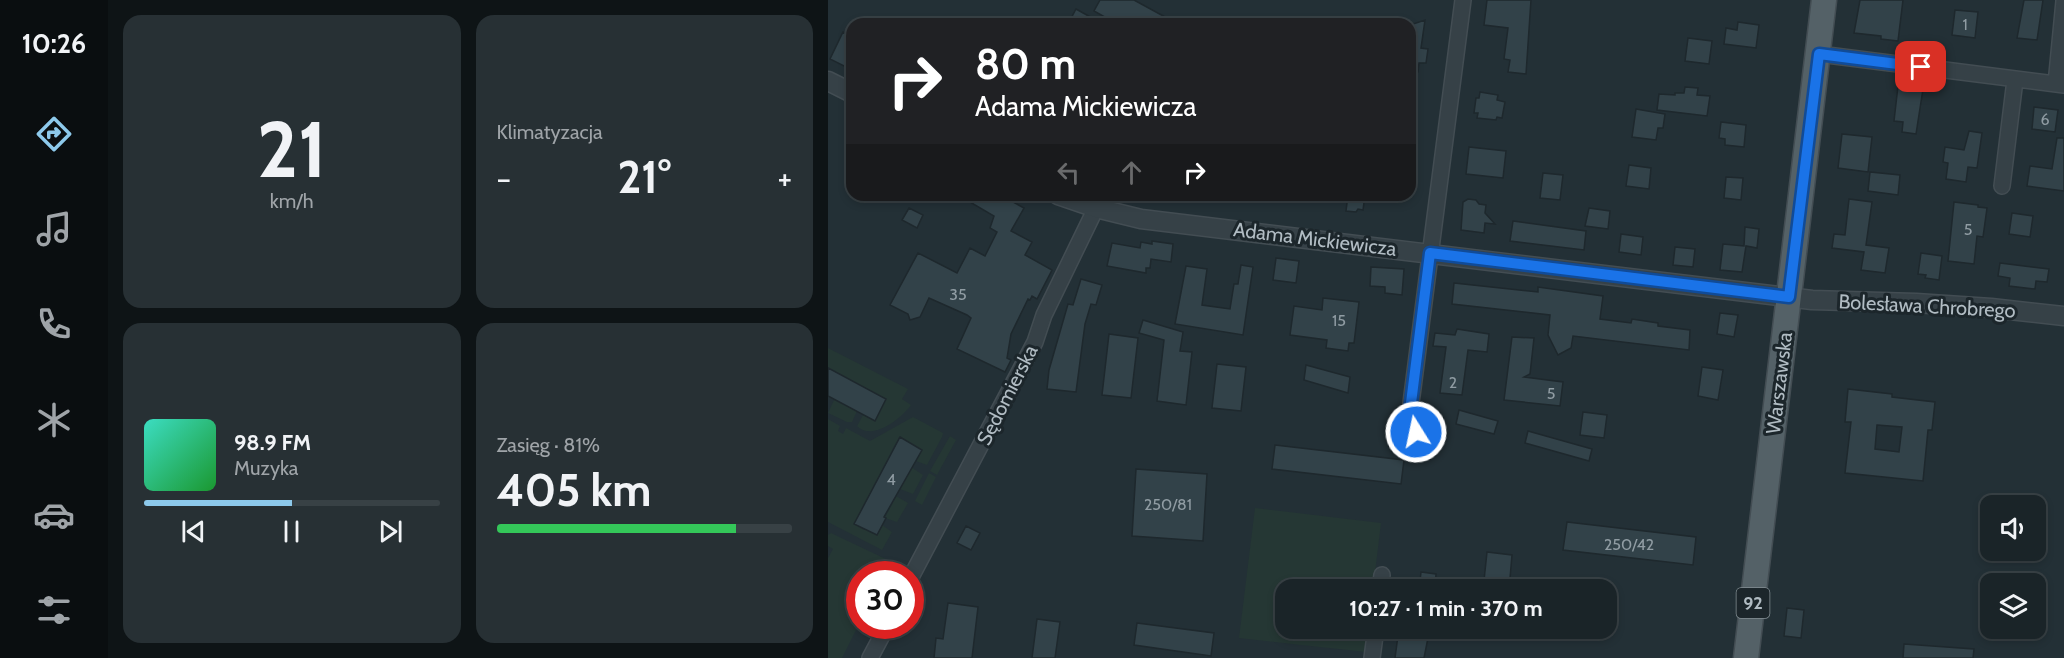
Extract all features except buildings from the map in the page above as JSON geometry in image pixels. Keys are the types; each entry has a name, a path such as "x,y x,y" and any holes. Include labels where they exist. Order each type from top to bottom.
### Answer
{"main road":[{"name":"Warszawska","path":"1746,658 1824,0"}],"street":[{"path":"1416,432 1410,411 1463,0"},
{"path":"1819,54 2060,85 2064,1"},
{"path":"2002,186 2015,80"},
{"path":"828,81 846,90"},
{"name":"Adama Mickiewicza","path":"1076,201 1141,219 1789,297"},
{"name":"Sędomierska","path":"920,561 1035,342 1044,315 1096,208"},
{"name":"Bolesława Chrobrego","path":"1789,297 1991,308 2064,316"},
{"path":"870,658 880,639"},
{"path":"1372,658 1375,639"}],"green space":[{"path":"828,348 908,389 902,399 911,405 894,422 878,430 863,430 857,426 863,415 875,421 886,399 828,367"},
{"path":"834,400 857,411 852,422 828,413"},
{"path":"913,417 943,433 927,465 916,461 921,451 899,437 854,524 864,530 882,525 892,532 882,550 828,522 828,419 840,426 838,431 843,434 846,428 870,441"},
{"path":"950,436 956,440 937,475 930,471"},
{"path":"911,467 923,475 913,494 900,489"},
{"path":"929,473 936,477 922,505 915,501"},
{"path":"896,496 908,503 897,522 885,518"},
{"path":"1255,508 1381,523 1374,579 1275,579 1275,639 1367,639 1366,652 1239,638"},
{"path":"831,533 890,561 846,561 846,639 852,639 842,658 828,658 828,558 833,549 828,546 828,535"}],"route":[{"path":"1416,432 1410,411 1430,253 1789,297 1819,54 1921,67"}]}
